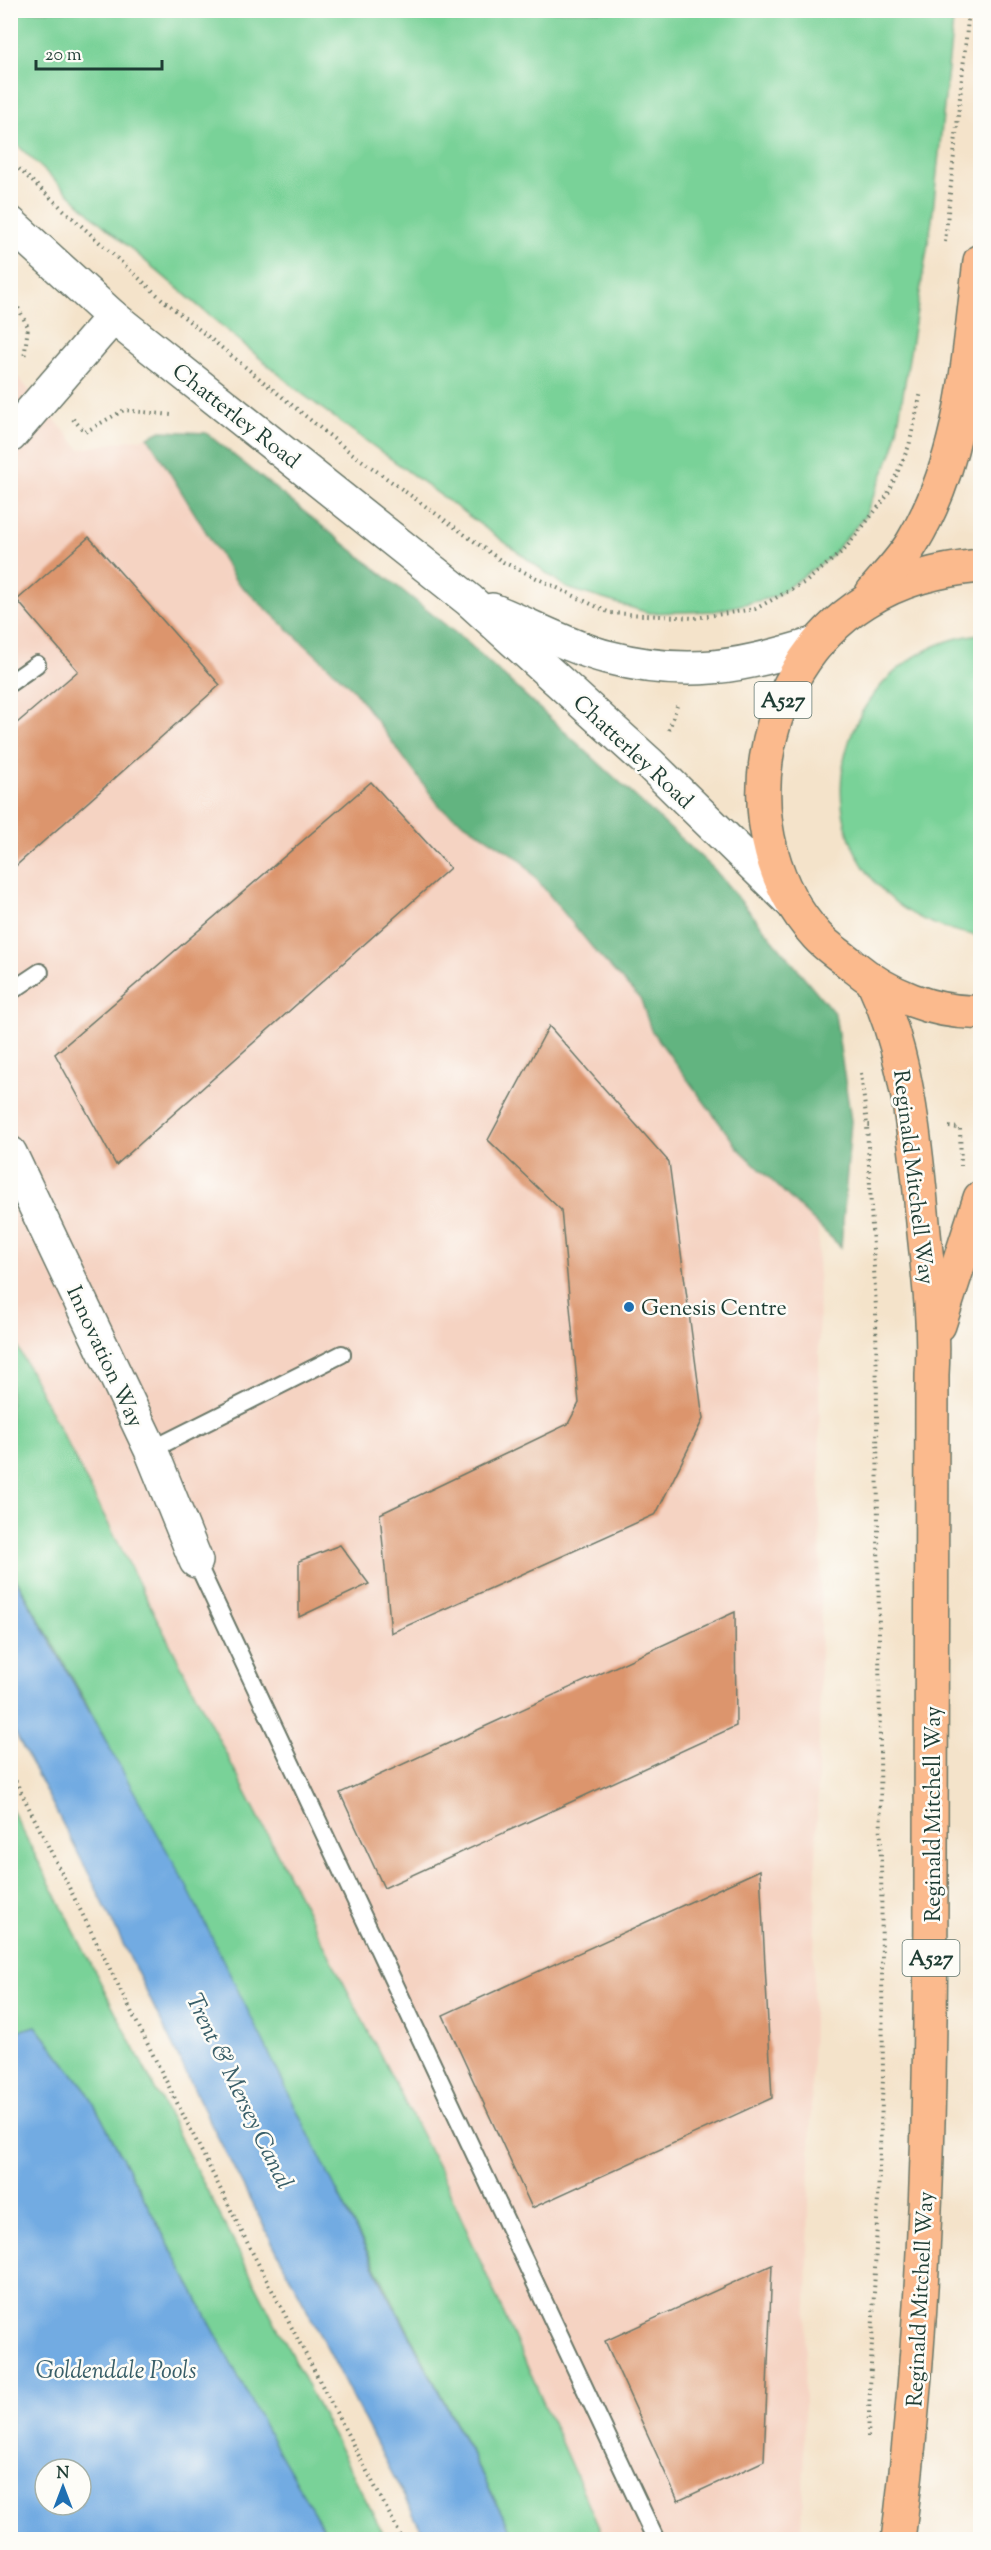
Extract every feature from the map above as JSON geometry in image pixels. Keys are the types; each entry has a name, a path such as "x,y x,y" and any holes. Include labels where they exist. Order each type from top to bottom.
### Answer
{"main road":[{"name":"A527","path":"865,602 911,544 933,502 952,456 963,399 981,261"},
{"name":"A527","path":"981,566 948,569 909,579 865,602 839,621 818,643 798,669 775,717 765,756 763,804 767,836 779,873 795,906 817,936 874,984 931,1007 965,1013 981,1012"},
{"name":"Reginald Mitchell Way","path":"874,984 889,1014 912,1125 934,1338 932,1375 931,2050 921,2318 910,2450 898,2540"},
{"name":"Reginald Mitchell Way","path":"934,1338 981,1198"}],"street":[{"name":"Chatterley Road","path":"10,224 113,317 469,600 650,764 795,906"},
{"path":"10,436 113,317"},
{"name":"Chatterley Road","path":"469,600 605,657 662,669 715,669 767,659 818,643"},
{"name":"Innovation Way","path":"10,1154 151,1450 196,1561"}],"lane":[{"path":"10,683 37,664"},
{"path":"10,992 40,972"},
{"path":"151,1450 342,1354"},
{"path":"196,1561 656,2540"}],"path":[{"path":"944,250 969,10"},
{"path":"10,161 163,300 346,449 503,562 610,613 695,618 755,609 807,581 845,549 886,496 909,446 924,382"},
{"path":"10,292 28,327 24,360"},
{"path":"867,2442 883,2078 876,1309 867,1125 879,1125"},
{"path":"946,1127 960,1128 961,1170"},
{"path":"10,1770 250,2248 403,2540"}],"shaded area":[{"path":"10,326 14,373 80,449 148,437 573,796 817,1088 821,1627 802,2539 604,2539 443,2177 11,1332"}],"green space":[{"path":"10,11 954,11 932,220 894,448 865,516 829,558 774,597 715,611 649,613 567,588 301,393 97,220 11,139"},
{"path":"161,431 206,433 468,643 714,869 835,1014 851,1121 841,1247 738,1148 651,1030 641,1000 596,952 520,859 441,808 353,689 236,581 148,437"},
{"path":"980,634 979,936 935,924 914,915 895,902 863,866 846,825 841,782 849,741 868,702 897,670 935,646"},
{"path":"10,1332 443,2177 604,2539 515,2539 87,1704 11,1569"},
{"path":"10,1806 386,2539 329,2539 273,2442 87,2091 36,2026 11,2033"}],"water":[{"name":"Trent & Mersey Canal","path":"10,1569 186,1885 381,2281 515,2539 426,2539 212,2126 90,1876 11,1725"},
{"name":"Goldendale Pools","path":"36,2026 87,2091 273,2442 329,2539 11,2539 10,2033"}],"building":[{"path":"89,537 220,685 10,871 10,729 78,671 17,600"},
{"path":"371,782 450,868 116,1165 55,1054"},
{"name":"Genesis Centre","path":"549,1026 669,1162 703,1419 656,1514 391,1633 380,1514 568,1424 579,1403 561,1210 488,1140"},
{"path":"340,1545 369,1584 299,1617 299,1561"},
{"path":"735,1612 736,1726 384,1888 340,1793"},
{"path":"760,1870 772,2098 532,2208 443,2015"},
{"path":"772,2265 764,2461 678,2501 605,2341"}],"place":[{"name":"Genesis Centre","path":"629,1307"}]}
